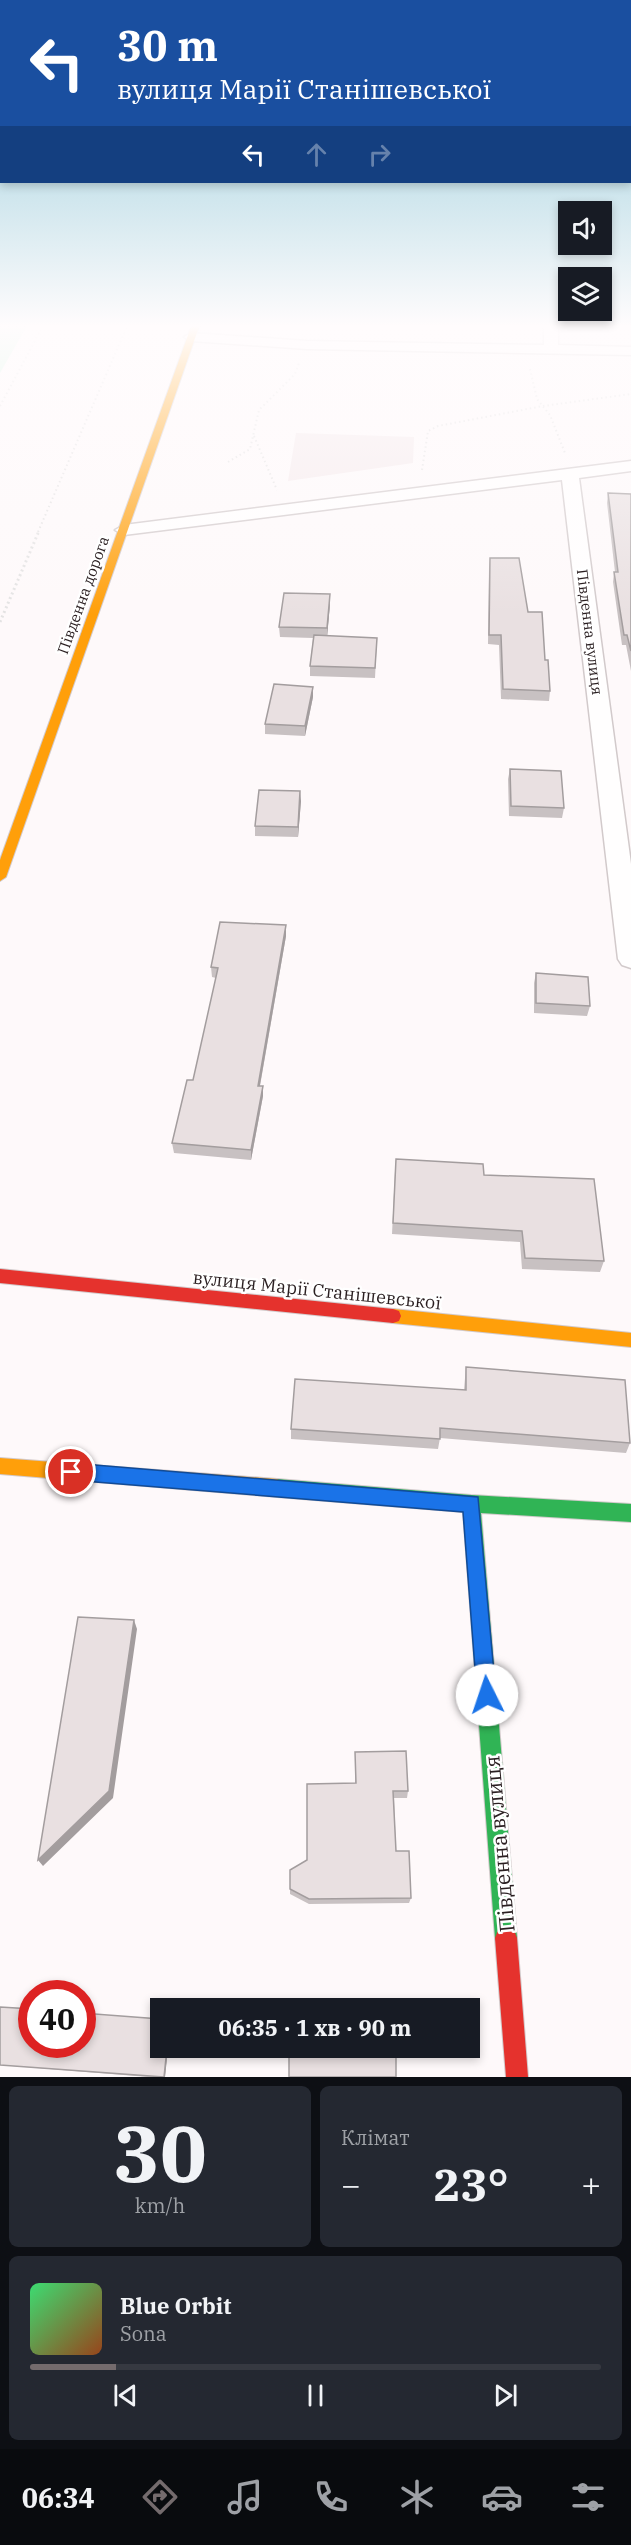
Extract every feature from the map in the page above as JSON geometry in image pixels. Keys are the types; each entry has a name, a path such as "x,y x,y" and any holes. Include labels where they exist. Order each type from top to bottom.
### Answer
{"main road":[{"name":"Південна дорога","path":"0,877 162,421"},
{"name":"вулиця Марії Станішевської","path":"0,1276 631,1340"},
{"path":"0,1466 471,1504 631,1513"},
{"name":"Південна вулиця","path":"471,1504 517,2077"}],"street":[{"path":"124,530 631,466"},
{"name":"Південна вулиця","path":"570,474 631,959"}],"path":[{"path":"0,622 86,421"},
{"path":"228,462 250,449 257,421"},
{"path":"412,472 423,470 428,430 465,421"},
{"path":"552,421 570,474"},
{"path":"254,435 280,498 269,512"}],"shaded area":[{"path":"296,433 414,437 413,463 288,481"}],"building":[{"path":"608,493 631,494 631,651 627,635 624,635 614,572 618,572"},
{"path":"490,558 519,558 528,612 542,612 545,660 548,660 550,691 503,689 501,635 489,635"},
{"path":"284,593 330,594 327,628 279,627"},
{"path":"314,635 377,638 375,668 310,666"},
{"path":"274,684 313,687 305,726 265,724"},
{"path":"510,769 561,771 564,808 511,806"},
{"path":"259,790 300,791 298,827 255,826"},
{"path":"220,922 286,925 258,1086 263,1086 251,1150 172,1143 187,1080 193,1080 218,968 211,967"},
{"path":"536,973 588,977 590,1006 536,1003"},
{"path":"396,1159 483,1164 484,1175 594,1179 604,1261 525,1258 522,1231 393,1223"},
{"path":"466,1367 625,1380 630,1443 440,1428 440,1439 291,1429 295,1379 466,1390"},
{"path":"78,1617 134,1620 109,1791 38,1860"},
{"path":"406,1751 408,1791 393,1791 396,1851 409,1851 411,1898 309,1899 290,1889 290,1870 307,1860 307,1784 356,1783 355,1752"},
{"path":"0,2007 18,2008 18,2058 96,2058 96,2014 150,2018 150,2058 166,2058 164,2077 0,2065"},
{"path":"289,2058 396,2058 396,2077 289,2077"}],"traffic: fast":[{"path":"277,1488 471,1504 631,1513"},
{"path":"471,1504 506,1938"}],"traffic: slow":[{"path":"0,877 162,421"},
{"path":"393,1316 631,1340"},
{"path":"0,1466 277,1488"}],"traffic: jam":[{"path":"0,1276 393,1316"},
{"path":"506,1938 517,2077"}],"route":[{"path":"71,1472 471,1504 487,1695"}]}
